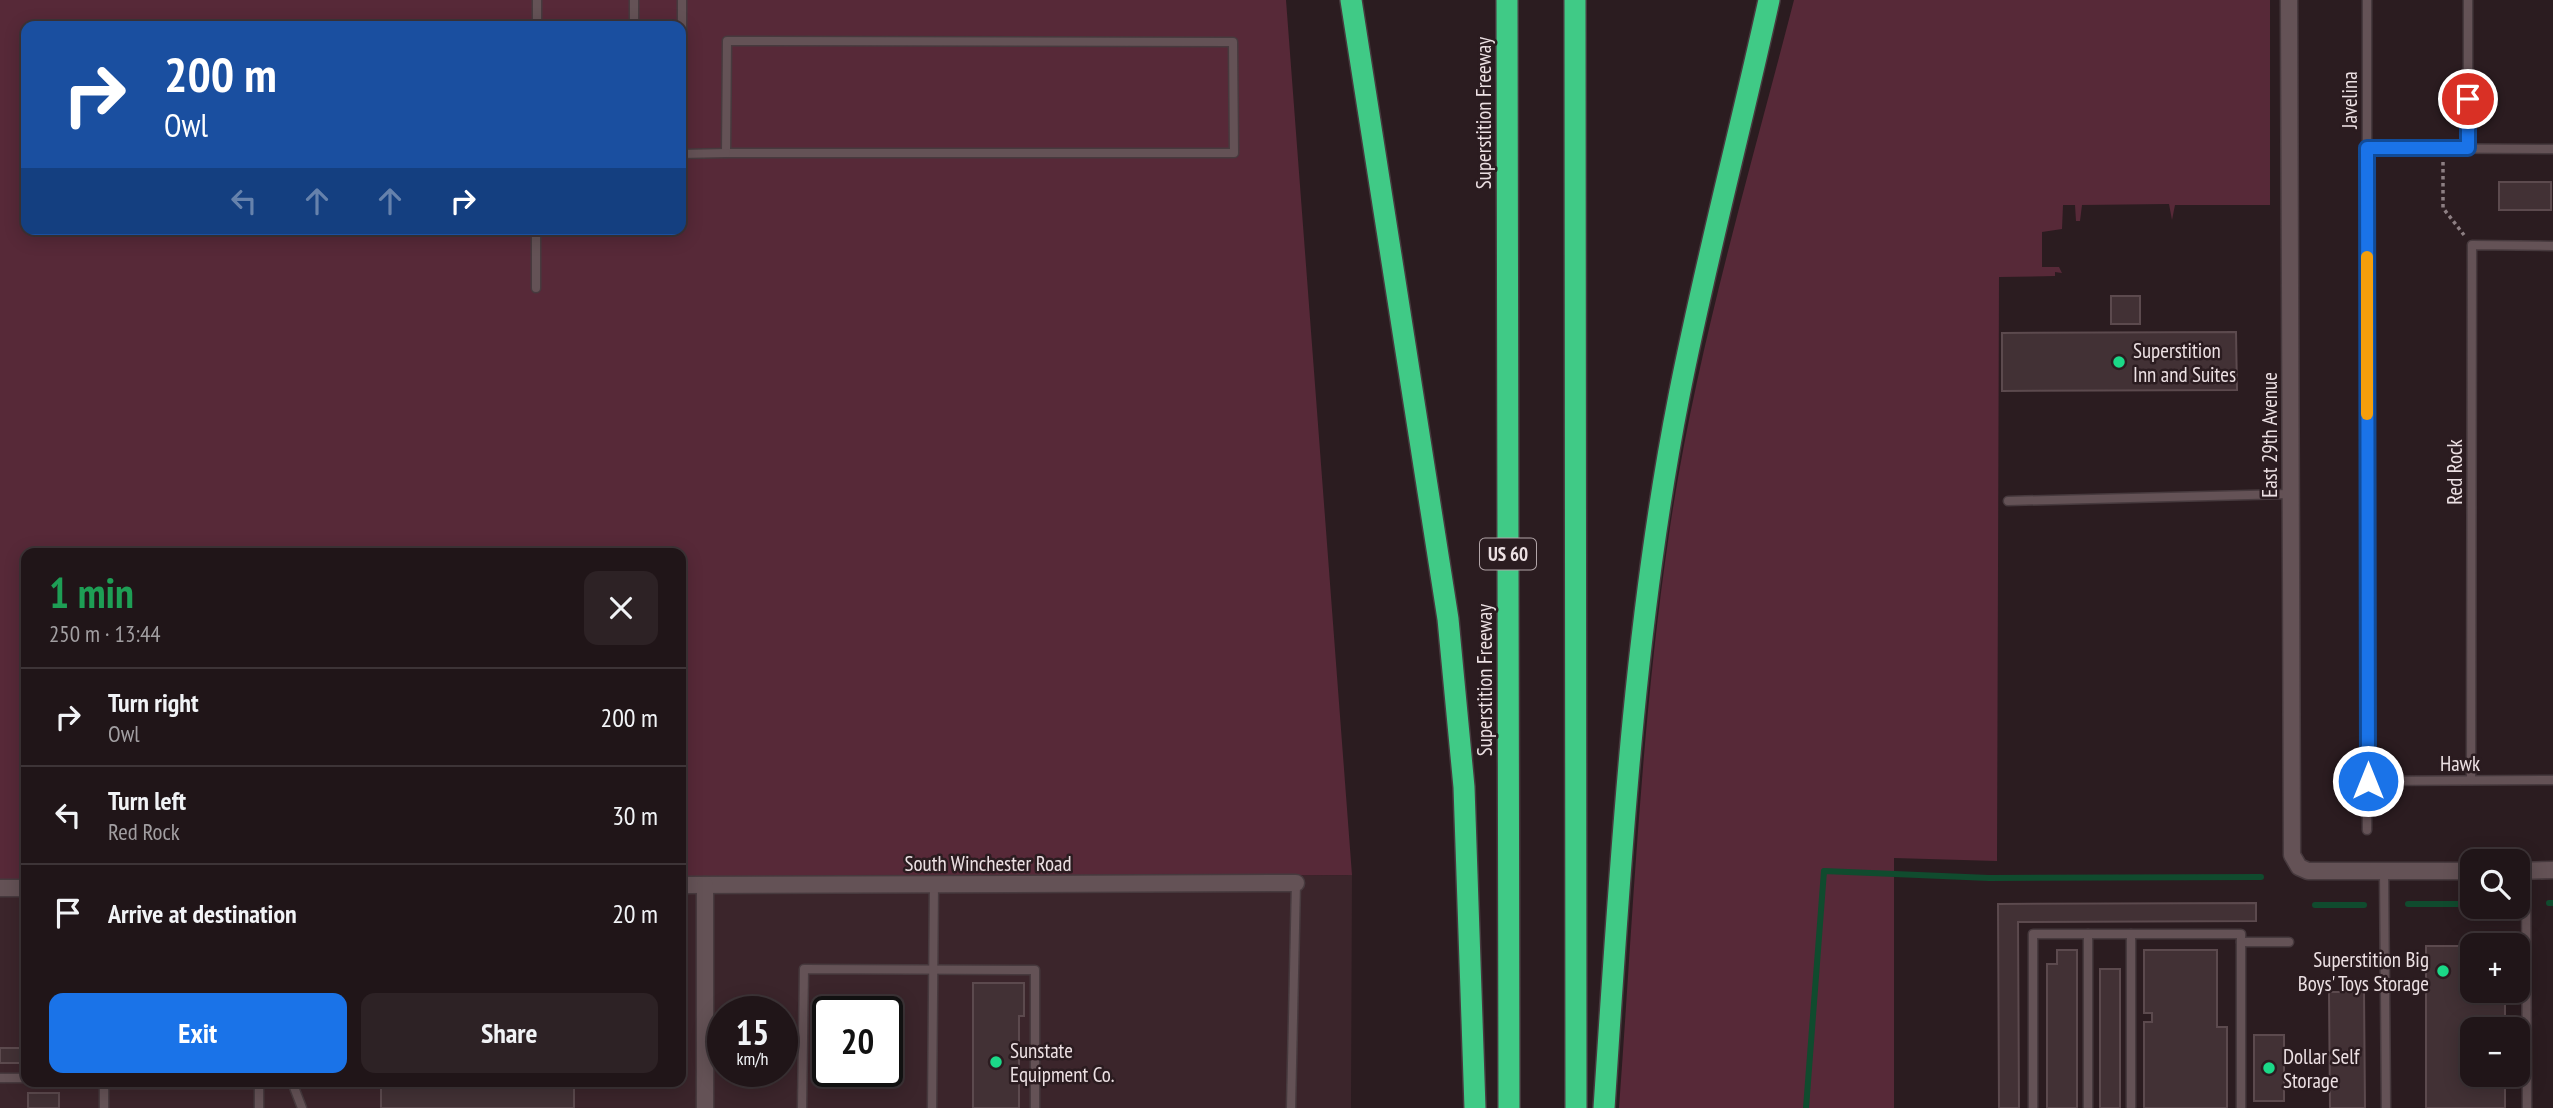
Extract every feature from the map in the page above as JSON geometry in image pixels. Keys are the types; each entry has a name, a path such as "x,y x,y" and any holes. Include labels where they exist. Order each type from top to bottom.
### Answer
{"highway":[{"path":"1351,0 1448,619 1464,787 1475,1108"},
{"name":"Superstition Freeway","path":"1507,0 1508,1108"},
{"path":"1575,0 1576,1108"},
{"path":"1604,1108 1624,815 1649,592 1679,397 1769,0"}],"street":[{"name":"East 29th Avenue","path":"2289,0 2292,855 2299,867 2317,871 2384,871"},
{"path":"2530,870 2553,870"},
{"path":"2384,871 2460,871"},
{"name":"South Winchester Road","path":"686,885 1296,883"},
{"path":"705,885 705,1108"},
{"path":"0,888 21,888"}],"lane":[{"path":"537,0 537,21"},
{"path":"634,0 634,21"},
{"path":"682,0 682,21"},
{"name":"Javelina","path":"2367,0 2367,830"},
{"path":"2468,148 2469,0"},
{"path":"686,154 1234,153 1233,42 727,41 726,153"},
{"path":"2367,148 2553,149"},
{"path":"536,235 536,288"},
{"path":"2472,245 2553,246"},
{"name":"Red Rock","path":"2471,780 2472,245"},
{"path":"2008,501 2290,494"},
{"name":"Hawk","path":"2368,781 2553,780"},
{"path":"2384,871 2386,1108"},
{"path":"1291,1108 1296,883"},
{"path":"932,1108 934,884"},
{"path":"2523,919 2527,1108"},
{"path":"2033,1108 2033,934 2241,934 2241,1108"},
{"path":"2088,934 2088,1108"},
{"path":"2131,934 2132,1108"},
{"path":"2241,942 2289,942"},
{"path":"802,1108 804,969 1035,970 1035,1108"},
{"path":"0,1078 21,1078"},
{"path":"104,1087 104,1108"},
{"path":"259,1087 259,1108"},
{"path":"294,1087 302,1108"}],"path":[{"path":"2443,148 2443,208 2472,245"}],"shaded area":[{"path":"0,0 1286,0 1352,875 686,879 686,548 21,548 21,884 0,884"},
{"path":"1794,0 2270,0 2270,205 2175,205 2172,220 2169,204 2082,205 2080,221 2076,221 2075,205 2063,205 2062,229 2042,232 2042,267 2059,267 2062,273 2055,272 2055,276 1999,277 1997,861 1894,858 1894,1108 1619,1108 1651,677 1669,534 1708,333"},
{"path":"1352,875 1351,1108 0,1108 0,890 21,890 21,1087 686,1087 686,882"}],"building":[{"path":"2499,182 2551,182 2551,210 2499,210"},
{"path":"2111,296 2140,296 2140,324 2111,324"},
{"name":"Superstition Inn and Suites","path":"2236,332 2237,390 2002,391 2002,333"},
{"path":"2256,903 2256,921 2018,922 2019,1108 1999,1108 1998,904"},
{"path":"2426,946 2460,946 2460,1003 2505,1003 2505,1017 2460,1017 2460,1087 2505,1087 2505,1108 2426,1108"},
{"path":"2057,950 2077,950 2077,1108 2047,1108 2047,964 2057,964"},
{"path":"2144,950 2217,950 2217,1027 2227,1027 2227,1108 2144,1108 2144,1022 2152,1022 2152,1013 2144,1013"},
{"path":"2100,969 2120,969 2120,1108 2100,1108"},
{"name":"Sunstate Equipment Co.","path":"973,983 1024,983 1024,1016 1019,1016 1019,1108 973,1108"},
{"path":"2329,992 2364,992 2365,1108 2330,1108"},
{"name":"Dollar Self Storage","path":"2254,1035 2284,1035 2284,1101 2254,1101"},
{"path":"0,1048 21,1048 21,1063 0,1063"},
{"path":"381,1087 574,1087 574,1108 381,1108"},
{"path":"28,1093 59,1093 59,1108 28,1108"}],"waterway":[{"path":"1806,1108 1824,871 1989,878 2261,877"},
{"path":"2408,904 2460,904"},
{"path":"2315,905 2364,905"}],"slow traffic":[{"path":"2367,257 2367,414"}],"place":[{"name":"Superstition Inn and Suites","path":"2119,362"},
{"name":"Superstition Big Boys' Toys Storage","path":"2443,971"},
{"name":"Sunstate Equipment Co.","path":"996,1062"},
{"name":"Dollar Self Storage","path":"2269,1068"}],"route":[{"path":"2368,781 2367,148 2468,148 2468,99"}]}
